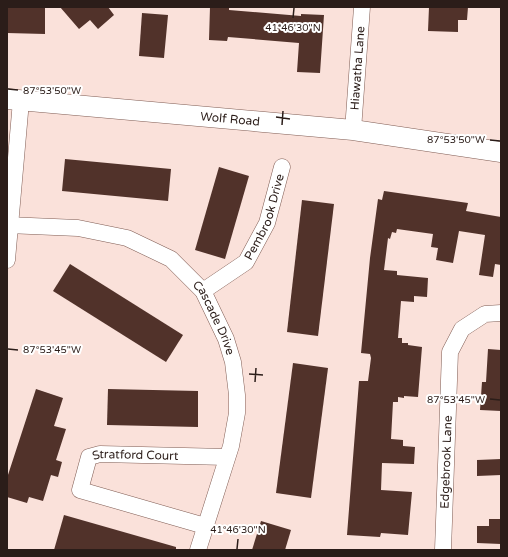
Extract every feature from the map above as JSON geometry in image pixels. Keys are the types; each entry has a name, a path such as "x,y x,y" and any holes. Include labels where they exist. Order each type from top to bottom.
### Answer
{"street":[{"name":"Hiawatha Lane","path":"353,130 362,7"},
{"name":"Wolf Road","path":"14,100 353,130 501,152"},
{"path":"7,260 14,100"},
{"name":"Pembrook Drive","path":"203,291 246,262 267,223 282,167"},
{"name":"Cascade Drive","path":"8,225 78,228 127,238 171,259 203,291 226,339 236,380 236,420 234,435 198,550"},
{"name":"Edgebrook Lane","path":"443,550 450,352 462,329 485,314 501,313"},
{"name":"Stratford Court","path":"205,526 80,490 89,457 100,454 227,457"}],"building":[{"path":"8,7 45,7 45,34 7,33"},
{"path":"60,7 108,7 114,15 98,29 90,20 79,29"},
{"path":"210,7 229,7 229,10 301,16 301,14 324,15 320,73 297,72 299,43 228,37 227,41 209,40"},
{"path":"429,7 468,7 467,20 458,20 458,32 428,31"},
{"path":"142,13 168,15 164,58 139,56"},
{"path":"65,159 171,169 168,201 62,191"},
{"path":"219,167 249,176 225,259 195,250"},
{"path":"384,191 468,203 466,211 501,217 501,265 495,264 493,277 479,275 485,235 459,231 453,263 436,260 438,248 431,247 433,234 397,229 396,233 392,232 390,239 388,238 384,270 397,271 397,275 428,278 427,297 414,296 414,302 401,301 398,338 402,338 402,343 422,347 418,397 398,397 398,402 393,402 391,439 403,440 403,446 415,447 414,464 382,463 381,490 412,492 408,535 381,533 380,537 347,535 359,381 368,381 371,358 370,354 361,353 370,258 378,199 382,200"},
{"path":"302,200 334,204 318,336 287,332"},
{"path":"70,264 183,335 166,362 53,291"},
{"path":"488,349 501,350 501,411 480,410 482,382 486,382"},
{"path":"293,363 328,368 311,498 276,493"},
{"path":"36,389 63,398 54,426 66,429 56,460 62,462 58,477 51,475 43,501 29,497 27,503 7,497 7,478"},
{"path":"108,389 198,391 198,427 107,425"},
{"path":"501,459 501,475 477,476 477,460"},
{"path":"64,515 176,547 176,550 54,550"},
{"path":"489,519 501,519 501,544 477,543 477,526 489,526"},
{"path":"261,521 291,530 285,550 252,550"}]}
